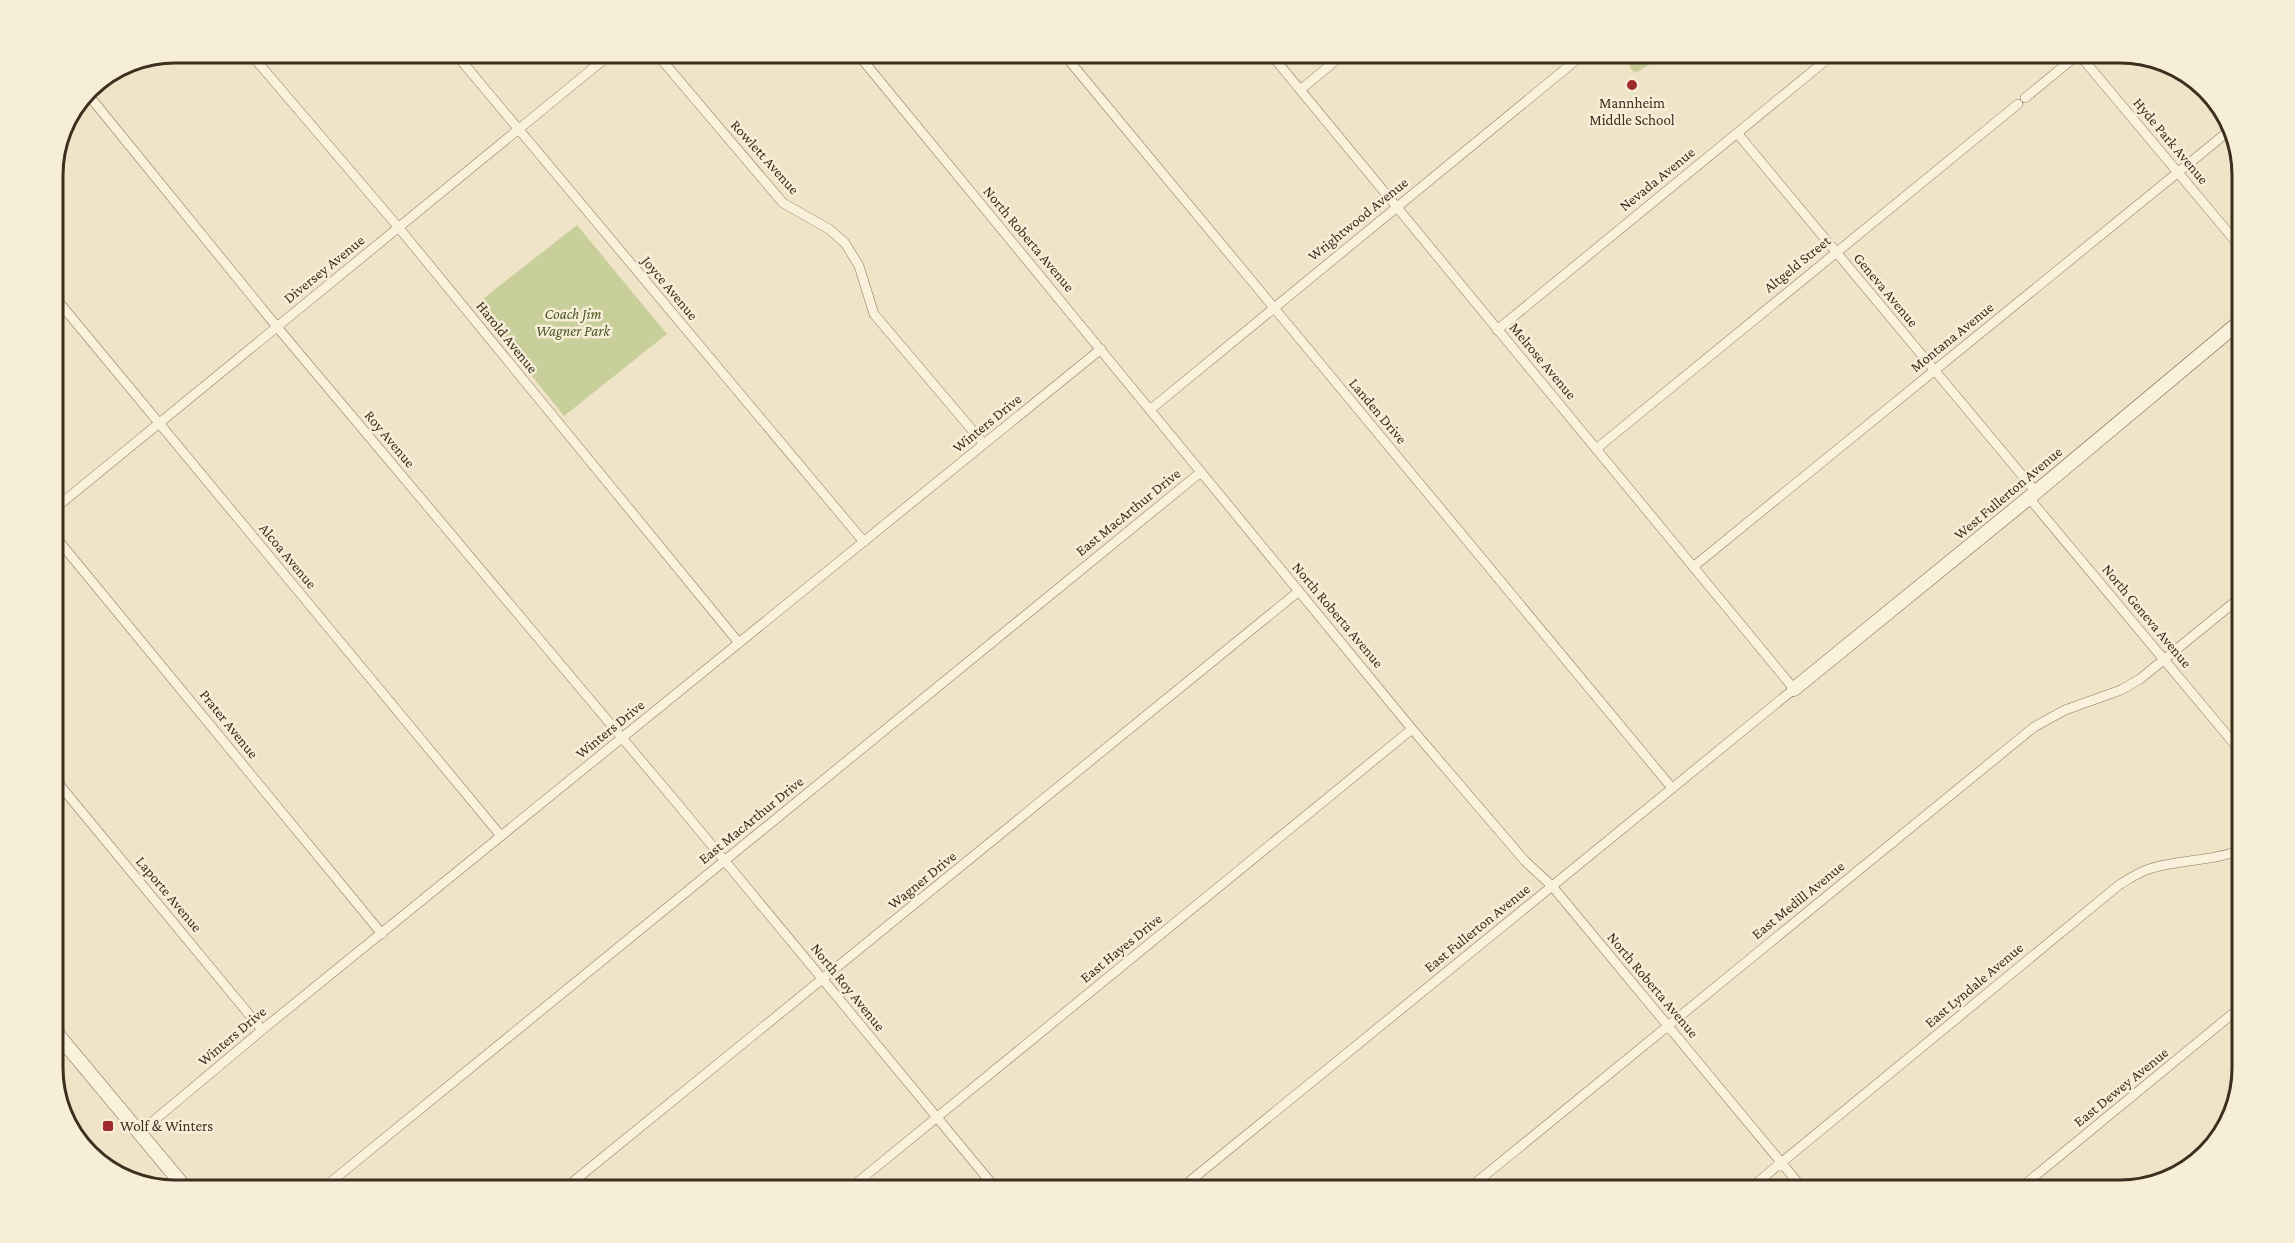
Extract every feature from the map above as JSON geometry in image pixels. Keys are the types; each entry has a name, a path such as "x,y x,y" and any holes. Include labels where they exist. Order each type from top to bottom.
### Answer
{"street":[{"name":"Harold Avenue","path":"258,63 399,228 739,643"},
{"name":"Joyce Avenue","path":"463,63 517,131 864,542"},
{"name":"Diversey Avenue","path":"63,502 600,63"},
{"name":"Rowlett Avenue","path":"664,63 783,203 828,229 845,243 859,266 874,314 984,444"},
{"name":"North Roberta Avenue","path":"865,63 1412,729 1525,861 1552,886 1795,1180"},
{"name":"Landen Drive","path":"1071,63 1672,788"},
{"name":"Melrose Avenue","path":"1278,63 1794,689"},
{"path":"1300,90 1333,63"},
{"name":"Wrightwood Avenue","path":"1151,409 1573,63"},
{"name":"Nevada Avenue","path":"1497,330 1823,63"},
{"name":"Altgeld Street","path":"1596,449 2067,63"},
{"name":"Hyde Park Avenue","path":"2087,63 2232,237"},
{"name":"Roy Avenue","path":"92,100 277,327 675,802"},
{"name":"Geneva Avenue","path":"1737,133 1934,371 2033,495"},
{"name":"Montana Avenue","path":"1693,567 2224,135"},
{"name":"Alcoa Avenue","path":"63,307 501,836"},
{"name":"West Fullerton Avenue","path":"1794,689 2033,495 2232,328"},
{"name":"Winters Drive","path":"139,1134 262,1030 1101,349"},
{"name":"East MacArthur Drive","path":"334,1180 1200,472"},
{"name":"North Geneva Avenue","path":"2033,495 2164,660 2232,741"},
{"name":"Prater Avenue","path":"63,546 382,934"},
{"name":"Wagner Drive","path":"577,1180 1299,591"},
{"name":"East Medill Avenue","path":"1480,1180 2034,727 2066,710 2121,690 2140,679 2232,604"},
{"name":"East Fullerton Avenue","path":"1192,1180 1794,689"},
{"name":"East Hayes Drive","path":"861,1180 1412,729"},
{"name":"Laporte Avenue","path":"63,789 262,1030"},
{"name":"North Roy Avenue","path":"675,802 988,1180"},
{"name":"East Lyndale Avenue","path":"1761,1180 2119,885 2146,869 2174,862 2218,857 2232,852"},
{"name":"East Dewey Avenue","path":"2031,1180 2232,1014"},
{"path":"63,1041 178,1180"}],"green space":[{"path":"1628,63 1651,63 1638,72 1632,71"},
{"name":"Coach Jim Wagner Park","path":"577,225 667,334 564,416 475,305"}],"place":[{"name":"Mannheim Middle School","path":"1632,85"},
{"name":"Wolf & Winters","path":"108,1126"}]}
